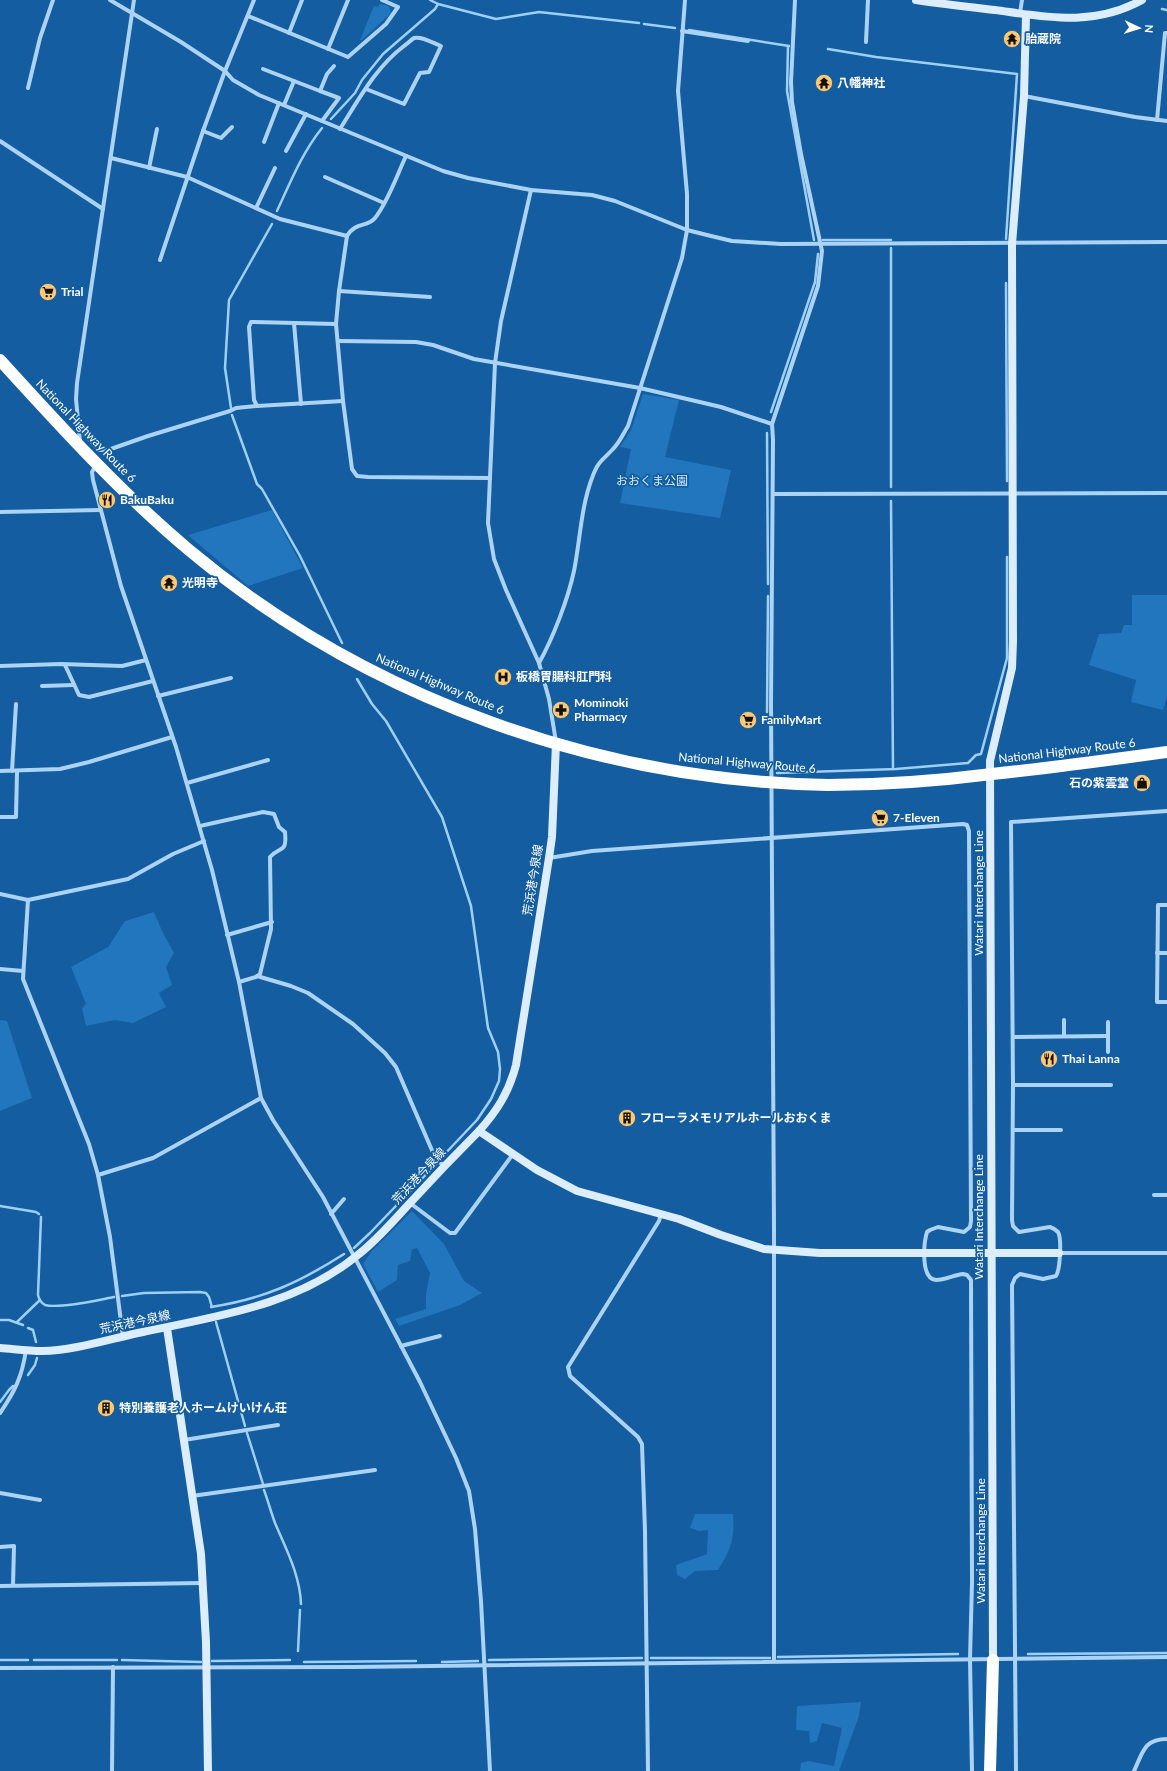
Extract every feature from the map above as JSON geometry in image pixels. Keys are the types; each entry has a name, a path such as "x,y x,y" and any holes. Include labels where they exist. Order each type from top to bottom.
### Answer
{"highway":[{"name":"National Highway Route 6","path":"0,360 96,465 160,524 216,571 279,617 346,657 448,706 487,721 556,743 621,760 668,770 772,782 830,785 944,780 1072,766 1167,752"},
{"path":"990,1771 993,1660"},
{"path":"993,1660 997,1771"}],"street":[{"path":"28,88 40,38 53,0"},
{"path":"110,0 181,42 225,71 233,80 259,95 443,171 468,178 531,190 592,195 622,204 687,230 732,241 781,244 1167,242"},
{"path":"80,448 76,399 77,383 134,0"},
{"path":"160,260 203,131 225,71 254,0"},
{"path":"288,33 302,0"},
{"path":"328,49 348,0"},
{"path":"248,16 348,57 386,24 398,7 382,0"},
{"path":"539,663 549,643 572,579 586,500 592,478 601,460 613,449 628,426 682,258 687,230 686,178 678,91 685,0"},
{"path":"774,1661 772,424 818,286 822,262 822,251 801,154 792,102 791,82 795,0"},
{"path":"866,42 868,0"},
{"path":"916,0 1023,14 1075,19 1104,15 1142,0"},
{"path":"1022,0 1023,14"},
{"name":"Watari Interchange Line","path":"993,1660 990,761 992,747 1012,668 1012,244 1024,96 1023,14"},
{"path":"682,31 748,41"},
{"path":"1156,120 1165,33 1167,33"},
{"path":"340,128 366,89 381,67 392,55 414,38 421,38 440,46 429,72 420,73 404,104 366,89"},
{"path":"320,91 327,74 334,66"},
{"path":"263,69 339,98 322,121"},
{"path":"284,105 294,81"},
{"path":"1024,96 1072,106 1167,121"},
{"path":"264,142 279,103"},
{"path":"286,151 306,114"},
{"path":"203,131 221,138 232,127"},
{"path":"149,168 157,129"},
{"path":"0,140 103,209"},
{"path":"406,156 384,203 374,220 351,229 347,236 336,324 343,401 352,469 357,476 490,478"},
{"path":"111,158 187,177 280,219 347,236"},
{"path":"256,208 275,168"},
{"path":"325,177 384,203"},
{"path":"531,190 501,321 495,363 488,523 494,559 506,590 539,663 549,699 556,743"},
{"path":"339,291 430,297"},
{"path":"257,406 254,400 249,327 251,322 336,324"},
{"path":"294,323 301,404"},
{"path":"338,341 416,342 433,345 474,359 640,388 721,407 772,424"},
{"path":"78,427 99,450 108,450 236,408 343,401"},
{"path":"96,465 92,472 93,480 121,586 187,783 204,841 239,982 261,1098 276,1126 323,1197 420,1382 456,1458 469,1491 475,1528 490,1771"},
{"path":"773,494 1167,493"},
{"path":"0,512 100,510"},
{"path":"0,666 122,666 146,660"},
{"path":"65,665 78,695 89,697 153,681"},
{"path":"158,696 231,678"},
{"path":"42,686 74,685"},
{"path":"0,817 16,817 14,771 16,704"},
{"path":"0,771 60,769 89,762 172,737"},
{"name":"荒浜港今泉線","path":"0,1348 42,1351 55,1350 167,1328 271,1302 322,1280 354,1258 381,1234 491,1118 505,1097 516,1065 552,837 556,743"},
{"path":"187,783 268,760"},
{"path":"200,826 263,812 274,814 279,827 285,832 286,843 281,850 270,857 272,922 264,961 260,974 239,982"},
{"path":"1016,1771 1012,1285 1015,1278 1020,1274 1043,1279 1056,1276 1059,1269 1060,1237 1059,1233 1054,1228 1046,1226 1019,1232 1013,1226 1011,822 1167,812"},
{"path":"549,858 592,851 963,824 967,825 969,831 971,1221 970,1227 964,1232 938,1227 927,1232 925,1240 925,1270 931,1279 939,1280 967,1274 971,1280 972,1563 970,1660 972,1771"},
{"path":"0,894 28,900 128,879 173,854 204,841"},
{"path":"28,900 23,979 89,1144 98,1175 110,1237 123,1337"},
{"path":"1167,905 1158,905 1157,953 1157,1002 1167,1002"},
{"path":"227,935 272,922"},
{"path":"1157,953 1167,953"},
{"path":"0,969 23,971"},
{"path":"257,976 291,986 308,993 354,1024 385,1053 396,1067 434,1155 444,1167"},
{"path":"1064,1020 1064,1036"},
{"path":"1108,1022 1108,1052"},
{"path":"1013,1037 1108,1036"},
{"path":"1013,1085 1111,1085"},
{"path":"98,1175 153,1158 261,1098"},
{"path":"1013,1130 1061,1130"},
{"path":"479,1131 537,1170 577,1191 661,1214 754,1246 773,1250 820,1253 1167,1252"},
{"path":"410,1203 450,1233 455,1233 512,1154"},
{"path":"1154,1195 1167,1195"},
{"path":"331,1214 344,1199"},
{"path":"648,1771 645,1531 642,1444 638,1437 570,1376 568,1367 637,1258 659,1221 661,1214"},
{"path":"167,1328 201,1554 207,1667 208,1771"},
{"path":"401,1346 440,1336"},
{"path":"0,1413 14,1394 21,1377 26,1350"},
{"path":"184,1440 278,1425"},
{"path":"192,1496 375,1470"},
{"path":"0,1493 40,1500"},
{"path":"0,1547 14,1546 13,1585"},
{"path":"0,1586 202,1583"},
{"path":"0,1668 993,1660 1167,1657"},
{"path":"112,1771 113,1667"},
{"path":"1134,1771 1148,1743 1156,1739 1167,1739"}],"green space":[{"path":"380,4 389,6 391,13 362,40 360,40 374,6 378,7"},
{"name":"おおくま公園","path":"643,394 679,400 665,457 731,470 720,518 620,503 631,449 620,447 631,430"},
{"path":"272,510 303,568 248,586 188,535"},
{"path":"1132,595 1167,595 1167,697 1163,710 1131,702 1136,680 1089,665 1099,634 1121,633 1124,625 1132,625"},
{"path":"154,912 174,953 166,967 172,985 159,993 166,1007 133,1023 115,1020 86,1026 82,1008 86,1004 71,967 108,947 125,921"},
{"path":"0,1020 7,1021 32,1098 0,1111"},
{"path":"412,1211 444,1244 464,1281 482,1293 460,1305 399,1326 395,1319 426,1309 426,1294 430,1273 417,1248 412,1249 410,1261 398,1265 397,1280 378,1292 363,1264 371,1252"},
{"path":"695,1514 733,1514 733,1537 729,1550 718,1570 695,1571 685,1579 677,1575 676,1565 707,1554 708,1530 699,1531 690,1528"},
{"path":"861,1702 859,1716 839,1771 800,1771 801,1763 808,1761 834,1766 842,1728 822,1723 817,1741 810,1743 809,1731 796,1730 797,1706"}],"waterway":[{"path":"331,119 355,93 362,80 383,54 435,9 438,4 430,0"},
{"path":"438,4 496,19 539,12 639,23"},
{"path":"1162,9 1167,10"},
{"path":"644,24 675,28"},
{"path":"689,30 789,46"},
{"path":"788,46 787,91 814,240"},
{"path":"828,49 876,57 1017,74 1006,239"},
{"path":"277,211 308,147 322,128"},
{"path":"231,408 225,368 229,300 272,224"},
{"path":"823,240 891,240"},
{"path":"891,248 891,487"},
{"path":"771,412 815,282 818,254"},
{"path":"1006,283 1007,481"},
{"path":"232,415 257,484 262,489 300,556 342,643"},
{"path":"767,433 768,584"},
{"path":"891,501 893,769"},
{"path":"777,773 896,769 968,763 976,755 981,754 1007,658 1007,557"},
{"path":"767,712 768,596"},
{"path":"357,679 372,704 386,721 442,817 471,906 488,1028 498,1052 500,1069 499,1081 491,1099 477,1120 441,1158"},
{"path":"354,1248 437,1163"},
{"path":"0,1206 36,1212 39,1214"},
{"path":"41,1217 38,1295 41,1302 45,1305 59,1306 79,1304 114,1297"},
{"path":"211,1307 230,1304 281,1288 312,1273 344,1254"},
{"path":"122,1296 144,1293 200,1292 206,1293 212,1307"},
{"path":"17,1322 40,1300"},
{"path":"0,1320 9,1320 23,1325"},
{"path":"216,1322 245,1426"},
{"path":"28,1328 33,1330 36,1342"},
{"path":"28,1375 35,1365 37,1358"},
{"path":"0,1402 13,1386"},
{"path":"247,1433 263,1484"},
{"path":"264,1490 275,1523 295,1572 301,1604"},
{"path":"298,1651 300,1610"},
{"path":"1028,1654 1167,1653"},
{"path":"778,1657 958,1654"},
{"path":"489,1660 642,1658"},
{"path":"651,1658 770,1658"},
{"path":"0,1660 28,1660"},
{"path":"34,1660 117,1660"},
{"path":"122,1660 201,1662"},
{"path":"212,1661 290,1660"},
{"path":"304,1662 416,1661"},
{"path":"442,1662 478,1661"}],"place":[{"name":"胎蔵院","path":"1012,39"},
{"name":"八幡神社","path":"824,83"},
{"name":"Trial","path":"48,292"},
{"name":"BakuBaku","path":"107,500"},
{"name":"光明寺","path":"169,583"},
{"name":"板橋胃腸科肛門科","path":"503,677"},
{"name":"Mominoki Pharmacy","path":"561,710"},
{"name":"FamilyMart","path":"748,720"},
{"name":"石の紫雲堂","path":"1142,783"},
{"name":"7-Eleven","path":"880,818"},
{"name":"Thai Lanna","path":"1049,1059"},
{"name":"フローラメモリアルホールおおくま","path":"627,1118"},
{"name":"特別養護老人ホームけいけん荘","path":"106,1408"}]}
